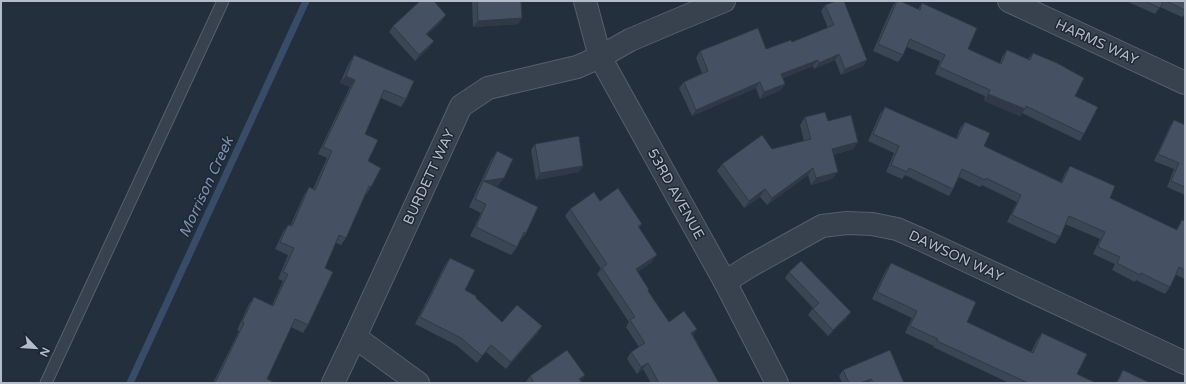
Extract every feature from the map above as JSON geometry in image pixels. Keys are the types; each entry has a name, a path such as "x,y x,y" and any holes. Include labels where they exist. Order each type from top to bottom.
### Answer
{"street":[{"name":"53RD AVENUE","path":"585,1 600,57 726,282 778,383"},
{"path":"600,57 630,40 724,1"},
{"name":"HARMS WAY","path":"1009,1 1185,82"},
{"name":"BURDETT WAY","path":"333,383 461,106 488,88 577,67 600,57"},
{"name":"DAWSON WAY","path":"726,282 750,266 822,226 847,223 872,224 897,229 920,239 1185,364"},
{"path":"355,337 418,383"}],"lane":[{"path":"46,383 223,1"}],"building":[{"path":"420,1 434,1 446,15 426,34 434,41 419,55 393,26"},
{"path":"477,1 521,1 522,18 478,21"},
{"path":"836,1 844,1 867,60 845,69 839,54 819,63 818,60 781,74 785,84 764,92 760,82 696,110 684,82 708,71 700,51 758,28 766,49 791,40 792,42 834,25 825,5"},
{"path":"897,1 920,10 922,3 977,28 968,49 1001,64 1007,50 1030,60 1033,53 1057,63 1084,78 1075,96 1098,107 1084,134 1026,106 1025,109 988,94 990,90 939,67 945,55 910,39 903,55 878,44"},
{"path":"1145,1 1163,1 1160,8"},
{"path":"1166,1 1185,1 1185,10"},
{"path":"354,55 414,81 406,99 384,90 365,134 378,140 368,161 381,168 371,187 369,186 346,238 339,235 325,268 333,272 308,325 295,319 267,379 275,383 215,383 244,323 242,322 254,297 273,306 288,274 283,272 294,248 280,242 288,225 292,226 309,187 315,190 332,151 323,147 355,80 346,76"},
{"path":"885,107 957,139 965,122 990,133 984,146 1062,183 1070,166 1115,186 1110,198 1177,230 1182,220 1185,221 1185,270 1179,267 1170,287 1141,273 1140,275 1117,263 1120,257 1098,247 1105,232 1069,216 1060,237 1012,215 1021,195 986,178 985,180 962,169 953,189 909,168 907,172 891,165 899,146 873,134"},
{"path":"825,112 828,121 851,115 858,142 832,149 838,172 816,178 813,168 772,198 765,189 749,201 722,164 762,135 772,149 811,139 805,117"},
{"path":"1174,120 1185,125 1185,187 1171,181 1179,163 1158,154"},
{"path":"579,136 583,166 540,173 535,144"},
{"path":"497,151 513,159 504,178 484,181 538,207 526,233 524,232 517,247 476,227 486,204 475,199"},
{"path":"618,188 642,224 638,226 657,255 636,269 649,290 648,291 669,322 684,311 697,329 691,333 719,383 659,383 648,363 641,367 631,352 645,343 630,320 635,317 602,268 607,264 570,209 594,192 600,201"},
{"path":"450,258 475,270 465,290 476,296 476,298 502,322 517,305 542,326 511,362 491,345 482,356 461,338 420,317"},
{"path":"801,261 851,312 833,330 813,309 819,303 789,272"},
{"path":"891,263 976,302 967,322 1007,341 1033,353 1042,333 1087,354 1077,374 1096,383 1028,383 937,341 938,339 910,326 917,311 877,292"},
{"path":"567,350 585,375 579,379 582,383 534,383 530,376"},
{"path":"890,350 904,383 873,383 871,379 860,383 849,383 843,370"},
{"path":"1123,370 1150,383 1117,383"}],"waterway":[{"name":"Morrison Creek","path":"130,383 306,1"}]}
